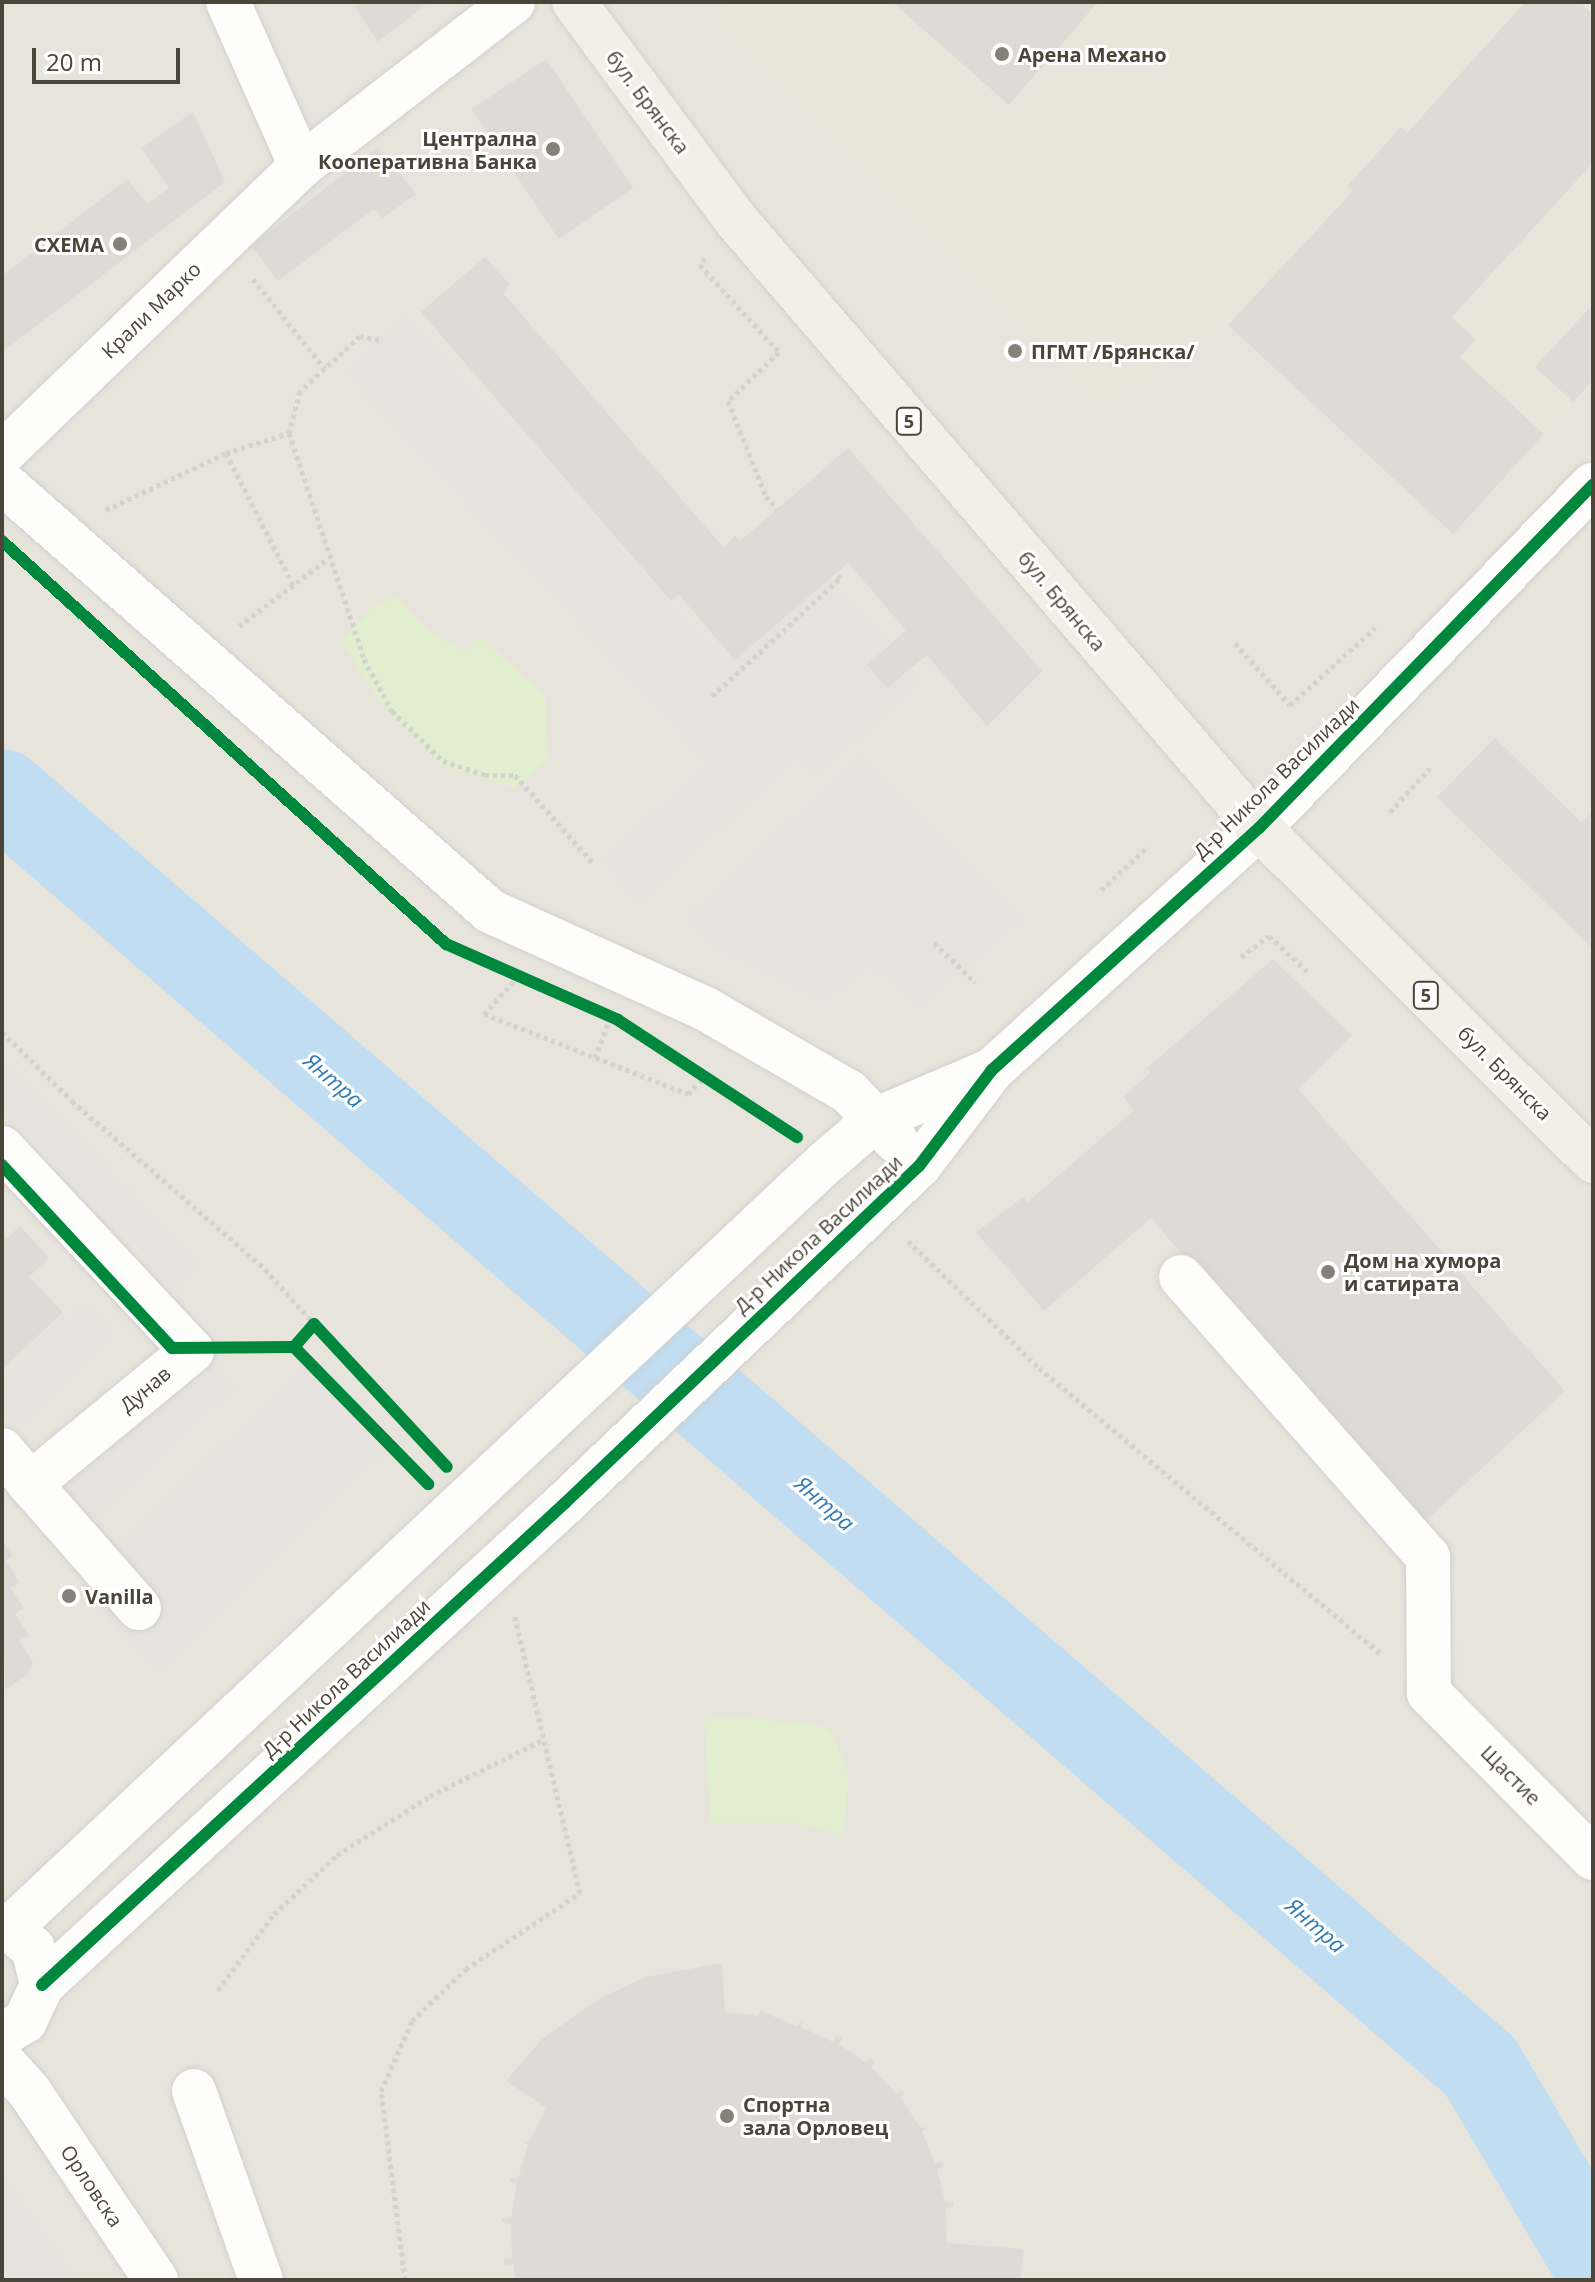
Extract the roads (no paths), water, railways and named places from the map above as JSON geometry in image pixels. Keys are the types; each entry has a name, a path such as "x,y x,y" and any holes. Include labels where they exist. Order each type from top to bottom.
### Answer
{"main road":[{"name":"бул. Брянска","path":"574,2 735,219 1259,828 1593,1161"}],"street":[{"path":"228,2 301,166"},
{"name":"Крали Марко","path":"2,454 301,166 513,2"},
{"path":"2,482 56,534 490,911 704,1008 849,1092 919,1166"},
{"name":"Д-р Никола Василиади","path":"23,2014 919,1166 992,1070 1259,828 1593,485"},
{"name":"Д-р Никола Василиади","path":"6,1926 875,1120 992,1070"},
{"name":"Дунав","path":"2,1148 192,1351 30,1484"},
{"name":"Щастие","path":"1181,1277 1428,1557 1429,1693 1593,1858"},
{"path":"2,1450 139,1608"},
{"name":"Орловска","path":"6,1926 33,1948 23,2014 22,2056 15,2076 156,2280"},
{"path":"194,2091 261,2280"}],"waterway":[{"name":"Янтра","path":"2,793 1480,2066 1593,2258"}],"place":[{"name":"Арена Механо","path":"1002,54"},
{"name":"Централна Кооперативна Банка","path":"553,149"},
{"name":"СХЕМА","path":"120,244"},
{"name":"ПГМТ /Брянска/","path":"1015,351"},
{"name":"Дом на хумора и сатирата","path":"1328,1272"},
{"name":"Vanilla","path":"69,1596"},
{"name":"Спортна зала Орловец","path":"727,2116"}]}
